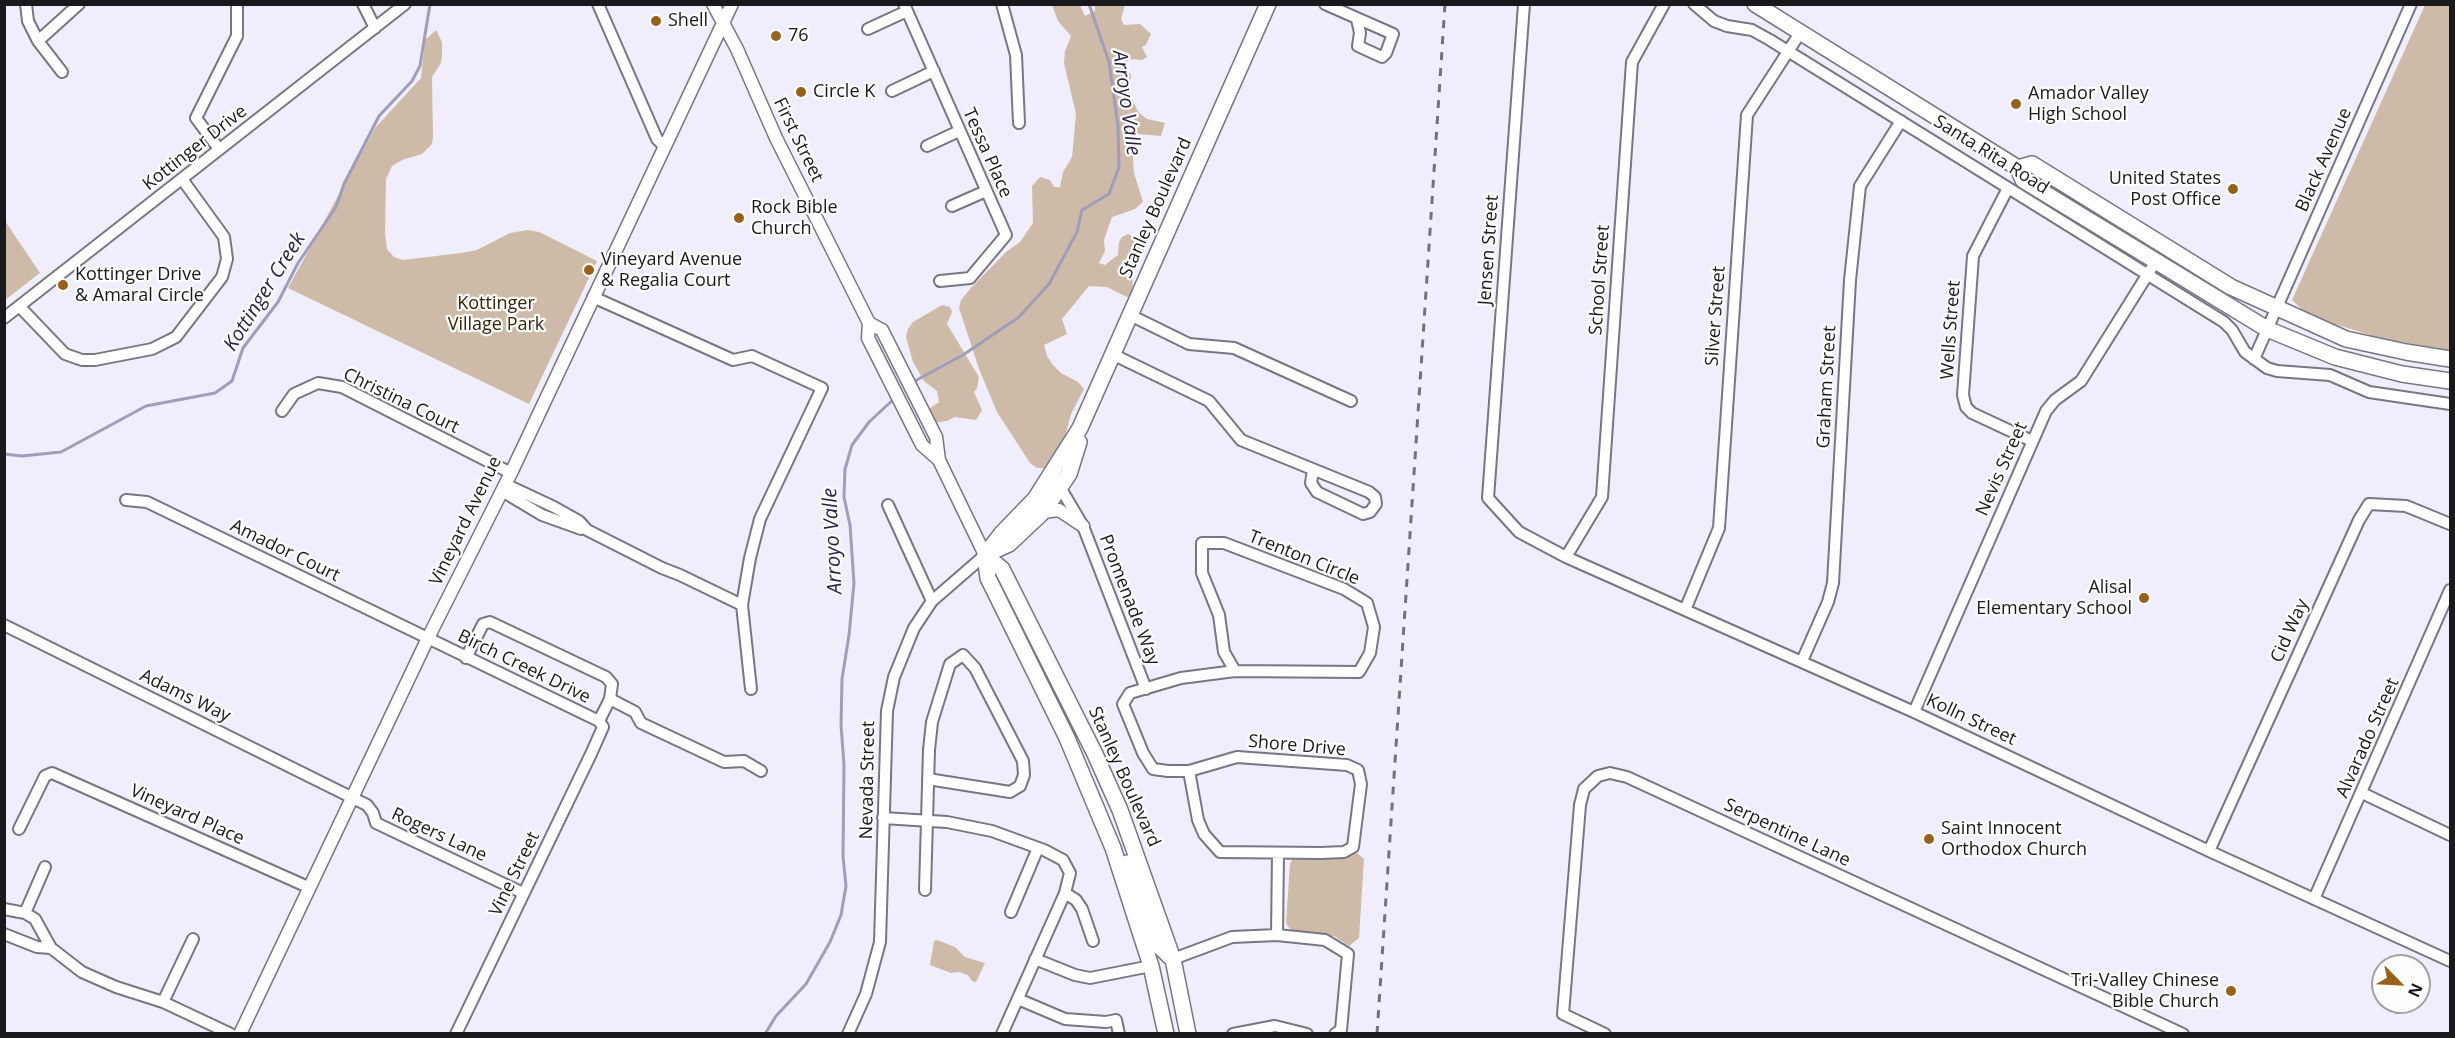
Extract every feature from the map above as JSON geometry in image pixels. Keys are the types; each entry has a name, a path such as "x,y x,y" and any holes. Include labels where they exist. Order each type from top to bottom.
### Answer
{"main road":[{"name":"Stanley Boulevard","path":"1166,1034 1151,966 1113,848 1067,738 988,578 984,555 1035,500 1080,428 1268,4"},
{"name":"Santa Rita Road","path":"1755,4 2018,168 2023,180 2267,329 2335,357 2402,374 2451,381"},
{"name":"Santa Rita Road","path":"2018,168 2032,164 2231,287 2346,339 2451,359"},
{"path":"2078,214 2088,198"},
{"name":"Stanley Boulevard","path":"984,555 1009,544 1043,512 1069,474 1079,441 1080,428"},
{"name":"Stanley Boulevard","path":"984,555 1002,569 1095,754 1135,850 1173,958 1188,1034"},
{"path":"1113,848 1125,860 1131,872 1157,944 1173,958"},
{"path":"1151,966 1161,971 1166,978 1180,1034"}],"street":[{"path":"26,4 28,21 38,41 62,72"},
{"path":"38,41 79,4"},
{"path":"219,149 196,118 237,36 237,4"},
{"path":"363,4 375,28"},
{"name":"Kottinger Drive","path":"4,318 405,4"},
{"path":"597,4 657,139 664,146"},
{"name":"First Street","path":"713,4 737,49 776,138 869,323"},
{"name":"Vineyard Avenue","path":"240,1034 351,797 506,483 732,4"},
{"path":"1002,4 1016,55 1019,123"},
{"path":"1325,4 1357,19"},
{"name":"Jensen Street","path":"1488,498 1524,4"},
{"name":"School Street","path":"1566,557 1602,497 1632,62 1664,4"},
{"name":"Santa Rita Road","path":"1694,4 1714,21 1727,26 1752,30 1788,51 2224,322 2246,352 2254,359"},
{"name":"Black Avenue","path":"2254,359 2411,4"},
{"path":"868,29 905,8"},
{"name":"Tessa Place","path":"905,8 1006,235 970,278 940,281"},
{"name":"Silver Street","path":"1685,610 1719,528 1747,115 1800,33"},
{"path":"892,91 934,71"},
{"name":"Graham Street","path":"1802,662 1833,583 1850,280 1860,186 1900,121"},
{"path":"927,146 959,131"},
{"path":"19,306 65,354 82,360 95,360 152,349 176,337 222,276 227,259 224,237 182,179"},
{"name":"Wells Street","path":"2008,188 1973,256 1963,395 1966,407 1972,413 2032,441"},
{"path":"952,206 986,191"},
{"name":"Nevis Street","path":"1914,712 2046,411 2055,400 2080,381 2156,262"},
{"path":"593,297 733,360 752,356 822,388 760,519 750,558 742,605 751,689"},
{"path":"1130,315 1190,344 1234,348 1351,401"},
{"path":"939,460 922,445 868,338 869,323 882,330 936,437 939,460 984,555"},
{"path":"1112,354 1209,401 1241,440 1369,492 1375,497 1376,504 1370,512 1363,514 1317,492 1311,483 1313,470"},
{"path":"2254,359 2277,371 2330,375 2369,392 2451,404"},
{"name":"Christina Court","path":"282,411 294,394 318,382 342,387 506,483 542,515 587,530 742,605"},
{"name":"Promenade Way","path":"1060,487 1083,526 1146,689 1130,693 1123,704 1143,753 1154,769 1189,771"},
{"name":"Kolln Street","path":"1488,498 1519,532 1566,557 1914,712 2209,851 2451,961"},
{"name":"Amador Court","path":"126,500 147,502 428,638"},
{"name":"Cid Way","path":"2209,851 2359,520 2369,504 2406,506 2451,524"},
{"path":"888,505 932,601"},
{"path":"1043,512 1059,510 1083,526"},
{"name":"Trenton Circle","path":"1146,689 1181,678 1235,671 1359,672 1370,653 1374,627 1367,603 1344,589 1224,543 1202,543 1202,573 1219,615 1224,652 1235,671"},
{"name":"Nevada Street","path":"848,1034 866,994 880,942 887,711 894,677 914,628 932,601 984,555"},
{"name":"Alvarado Street","path":"2314,899 2451,590"},
{"path":"466,658 483,624 490,621 606,677 612,684 610,699 635,712 641,723 724,762 744,761 761,771"},
{"name":"Adams Way","path":"4,625 351,797"},
{"name":"Birch Creek Drive","path":"428,638 601,724"},
{"path":"925,890 928,779 932,722 950,664 963,655 975,668 1023,760 1024,775 1020,786 1010,792 928,779"},
{"name":"Vine Street","path":"456,1034 524,893 601,724 610,699"},
{"name":"Shore Drive","path":"1189,771 1237,757 1347,765 1358,771 1360,784 1353,847 1339,853 1278,853"},
{"path":"1189,771 1198,820 1211,844 1220,852 1278,853 1277,935"},
{"name":"Vineyard Place","path":"19,829 45,776 52,772 308,887"},
{"name":"Serpentine Lane","path":"1605,1034 1563,1014 1580,805 1584,789 1598,776 1610,773 1627,777 2183,1034"},
{"path":"2362,793 2451,835"},
{"name":"Rogers Lane","path":"351,797 367,805 376,823 524,893"},
{"path":"883,818 947,822 992,831 1063,860 1070,873 1065,893 1002,1034"},
{"path":"1011,912 1038,848"},
{"path":"25,913 45,867"},
{"path":"1065,893 1076,900 1082,909 1093,940"},
{"path":"4,909 25,913 35,919 51,948 82,972 116,987 163,1002 231,1034"},
{"path":"4,934 37,947 51,948"},
{"path":"1173,958 1232,938 1277,935 1325,940 1348,954 1341,1030 1335,1034"},
{"path":"163,1002 193,939"},
{"path":"1035,959 1075,975 1090,978 1151,966"},
{"path":"1018,999 1065,1019 1106,1022 1116,1020 1119,1034"},
{"path":"1233,1034 1275,1026 1307,1034"}],"green space":[{"path":"1052,5 1080,5 1085,16 1095,11 1095,5 1125,5 1121,19 1124,25 1140,24 1151,34 1146,45 1142,47 1147,57 1142,60 1129,59 1124,66 1131,75 1129,91 1138,112 1147,119 1165,123 1161,136 1138,134 1135,136 1132,145 1134,173 1143,202 1135,209 1112,217 1104,240 1105,251 1099,263 1105,265 1118,255 1119,242 1122,237 1128,234 1138,239 1145,247 1141,259 1132,269 1133,295 1127,297 1107,287 1089,286 1062,319 1067,334 1044,345 1053,365 1061,373 1078,382 1084,389 1071,414 1063,445 1051,463 1045,468 1037,468 1030,463 997,412 979,369 959,308 961,300 971,288 1006,252 1020,242 1033,223 1032,186 1040,177 1050,180 1054,187 1060,187 1063,172 1072,157 1076,114 1064,63 1065,51 1071,36 1058,21"},
{"path":"2425,5 2450,5 2450,350 2383,339 2309,316 2292,300"},
{"name":"Kottinger Village Park","path":"436,30 442,42 442,55 441,63 432,77 432,144 422,154 402,160 392,166 386,179 387,249 394,257 403,260 461,253 477,250 510,233 528,230 539,232 597,261 529,404 288,288 375,128 421,78 425,40"},
{"path":"5,221 40,273 4,300"},
{"path":"942,305 950,307 952,312 947,324 979,377 974,392 982,410 976,420 955,417 933,423 924,412 939,402 937,391 924,381 913,362 906,337 913,322"},
{"path":"1356,852 1364,859 1359,938 1349,946 1334,936 1292,932 1286,923 1290,864 1293,858 1298,856 1343,858"},
{"path":"934,941 955,947 965,957 985,963 976,982 972,981 968,975 959,972 951,973 930,965"}],"waterway":[{"name":"Kottinger Creek","path":"4,454 22,456 61,452 146,406 215,393 232,381 243,348 278,302 298,263 336,207 344,184 379,116 412,81 420,66 430,4"},
{"name":"Arroyo Valle","path":"913,382 963,355 1019,317 1049,284 1077,232 1082,210 1109,194 1119,167 1118,126 1109,62 1089,4"},
{"name":"Arroyo Valle","path":"765,1034 776,1016 806,984 830,942 841,915 846,886 843,856 842,679 854,583 850,525 844,497 845,469 852,445 869,422 895,398"}],"railway":[{"path":"1377,1034 1445,4"}],"place":[{"name":"Shell","path":"656,21"},
{"name":"76","path":"776,36"},
{"name":"Circle K","path":"801,92"},
{"name":"Amador Valley High School","path":"2016,104"},
{"name":"United States Post Office","path":"2233,189"},
{"name":"Rock Bible Church","path":"739,218"},
{"name":"Vineyard Avenue & Regalia Court","path":"589,270"},
{"name":"Kottinger Drive & Amaral Circle","path":"63,285"},
{"name":"Alisal Elementary School","path":"2144,598"},
{"name":"Saint Innocent Orthodox Church","path":"1929,839"},
{"name":"Tri-Valley Chinese Bible Church","path":"2231,991"}]}
